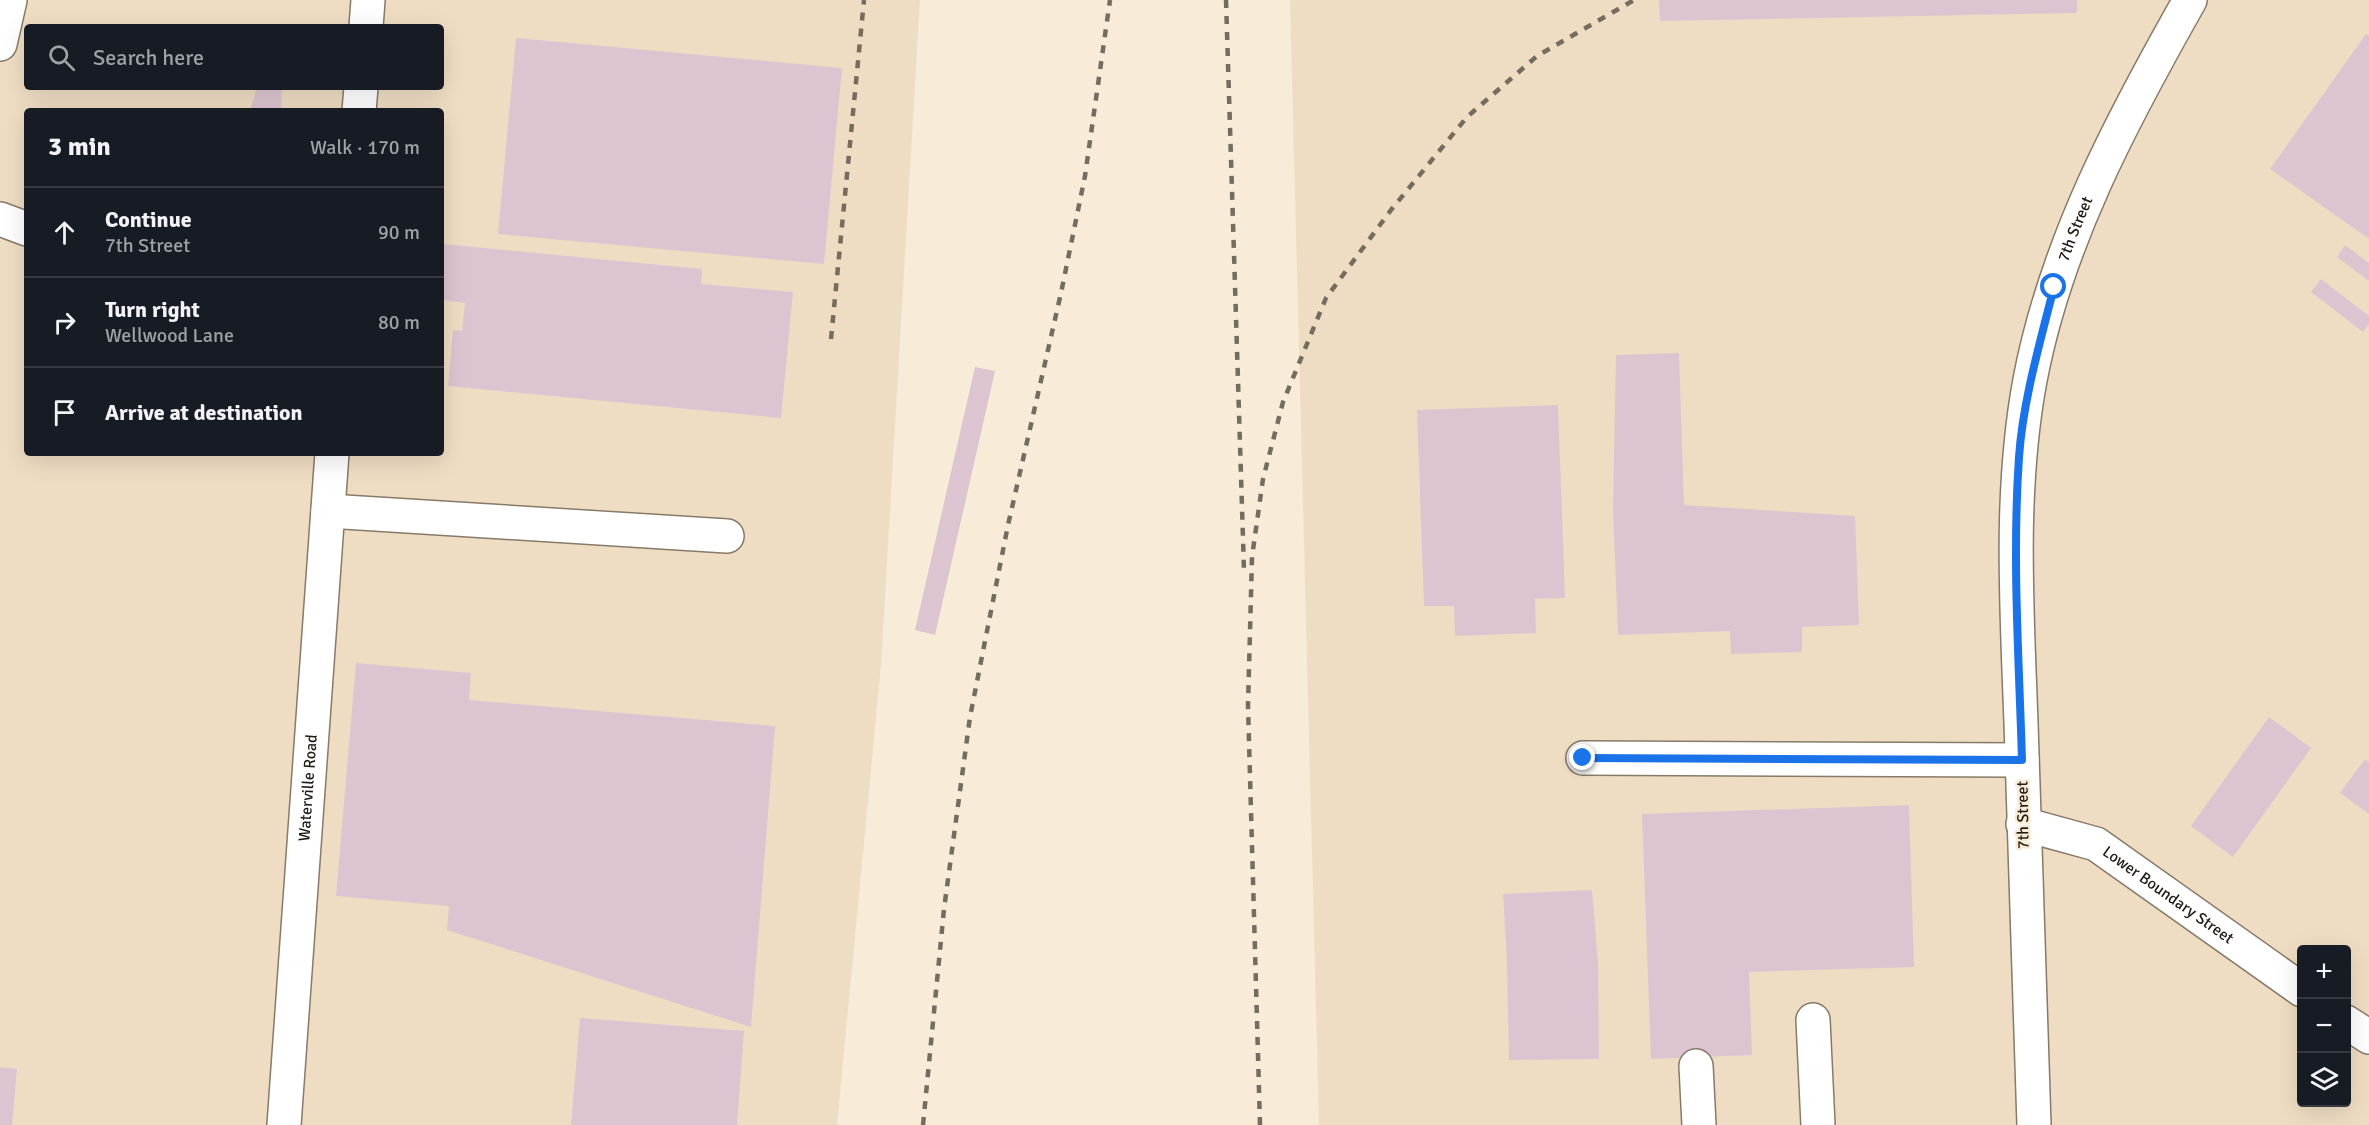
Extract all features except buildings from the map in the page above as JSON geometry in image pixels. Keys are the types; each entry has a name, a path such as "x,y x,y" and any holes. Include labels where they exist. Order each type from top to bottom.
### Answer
{"street":[{"path":"0,44 10,0"},
{"path":"366,24 368,0"},
{"name":"7th Street","path":"2034,1125 2016,570 2019,456 2031,378 2054,287 2080,214 2141,87 2190,0"},
{"path":"359,108 361,90"},
{"path":"0,219 24,228"},
{"name":"Waterville Road","path":"284,1125 332,456"},
{"path":"328,511 727,536"},
{"path":"1583,758 2022,760"},
{"name":"Lower Boundary Street","path":"2023,824 2096,844 2297,987"},
{"path":"1813,1020 1818,1125"},
{"path":"2351,1025 2369,1037"},
{"path":"1696,1066 1699,1125"}],"shaded area":[{"path":"0,0 920,0 881,665 837,1125 0,1125"},
{"path":"1290,0 2369,0 2369,1125 1319,1125"}],"railway":[{"path":"831,339 864,0"},
{"path":"923,1125 944,909 970,717 1008,525 1085,176 1110,0"},
{"path":"1226,0 1244,571"},
{"path":"1260,1125 1248,706 1252,557 1263,479 1283,402 1326,298 1391,210 1467,117 1537,56 1634,0"}],"route":[{"path":"1583,758 2022,760 2016,570 2019,456 2031,378 2054,287"}]}
